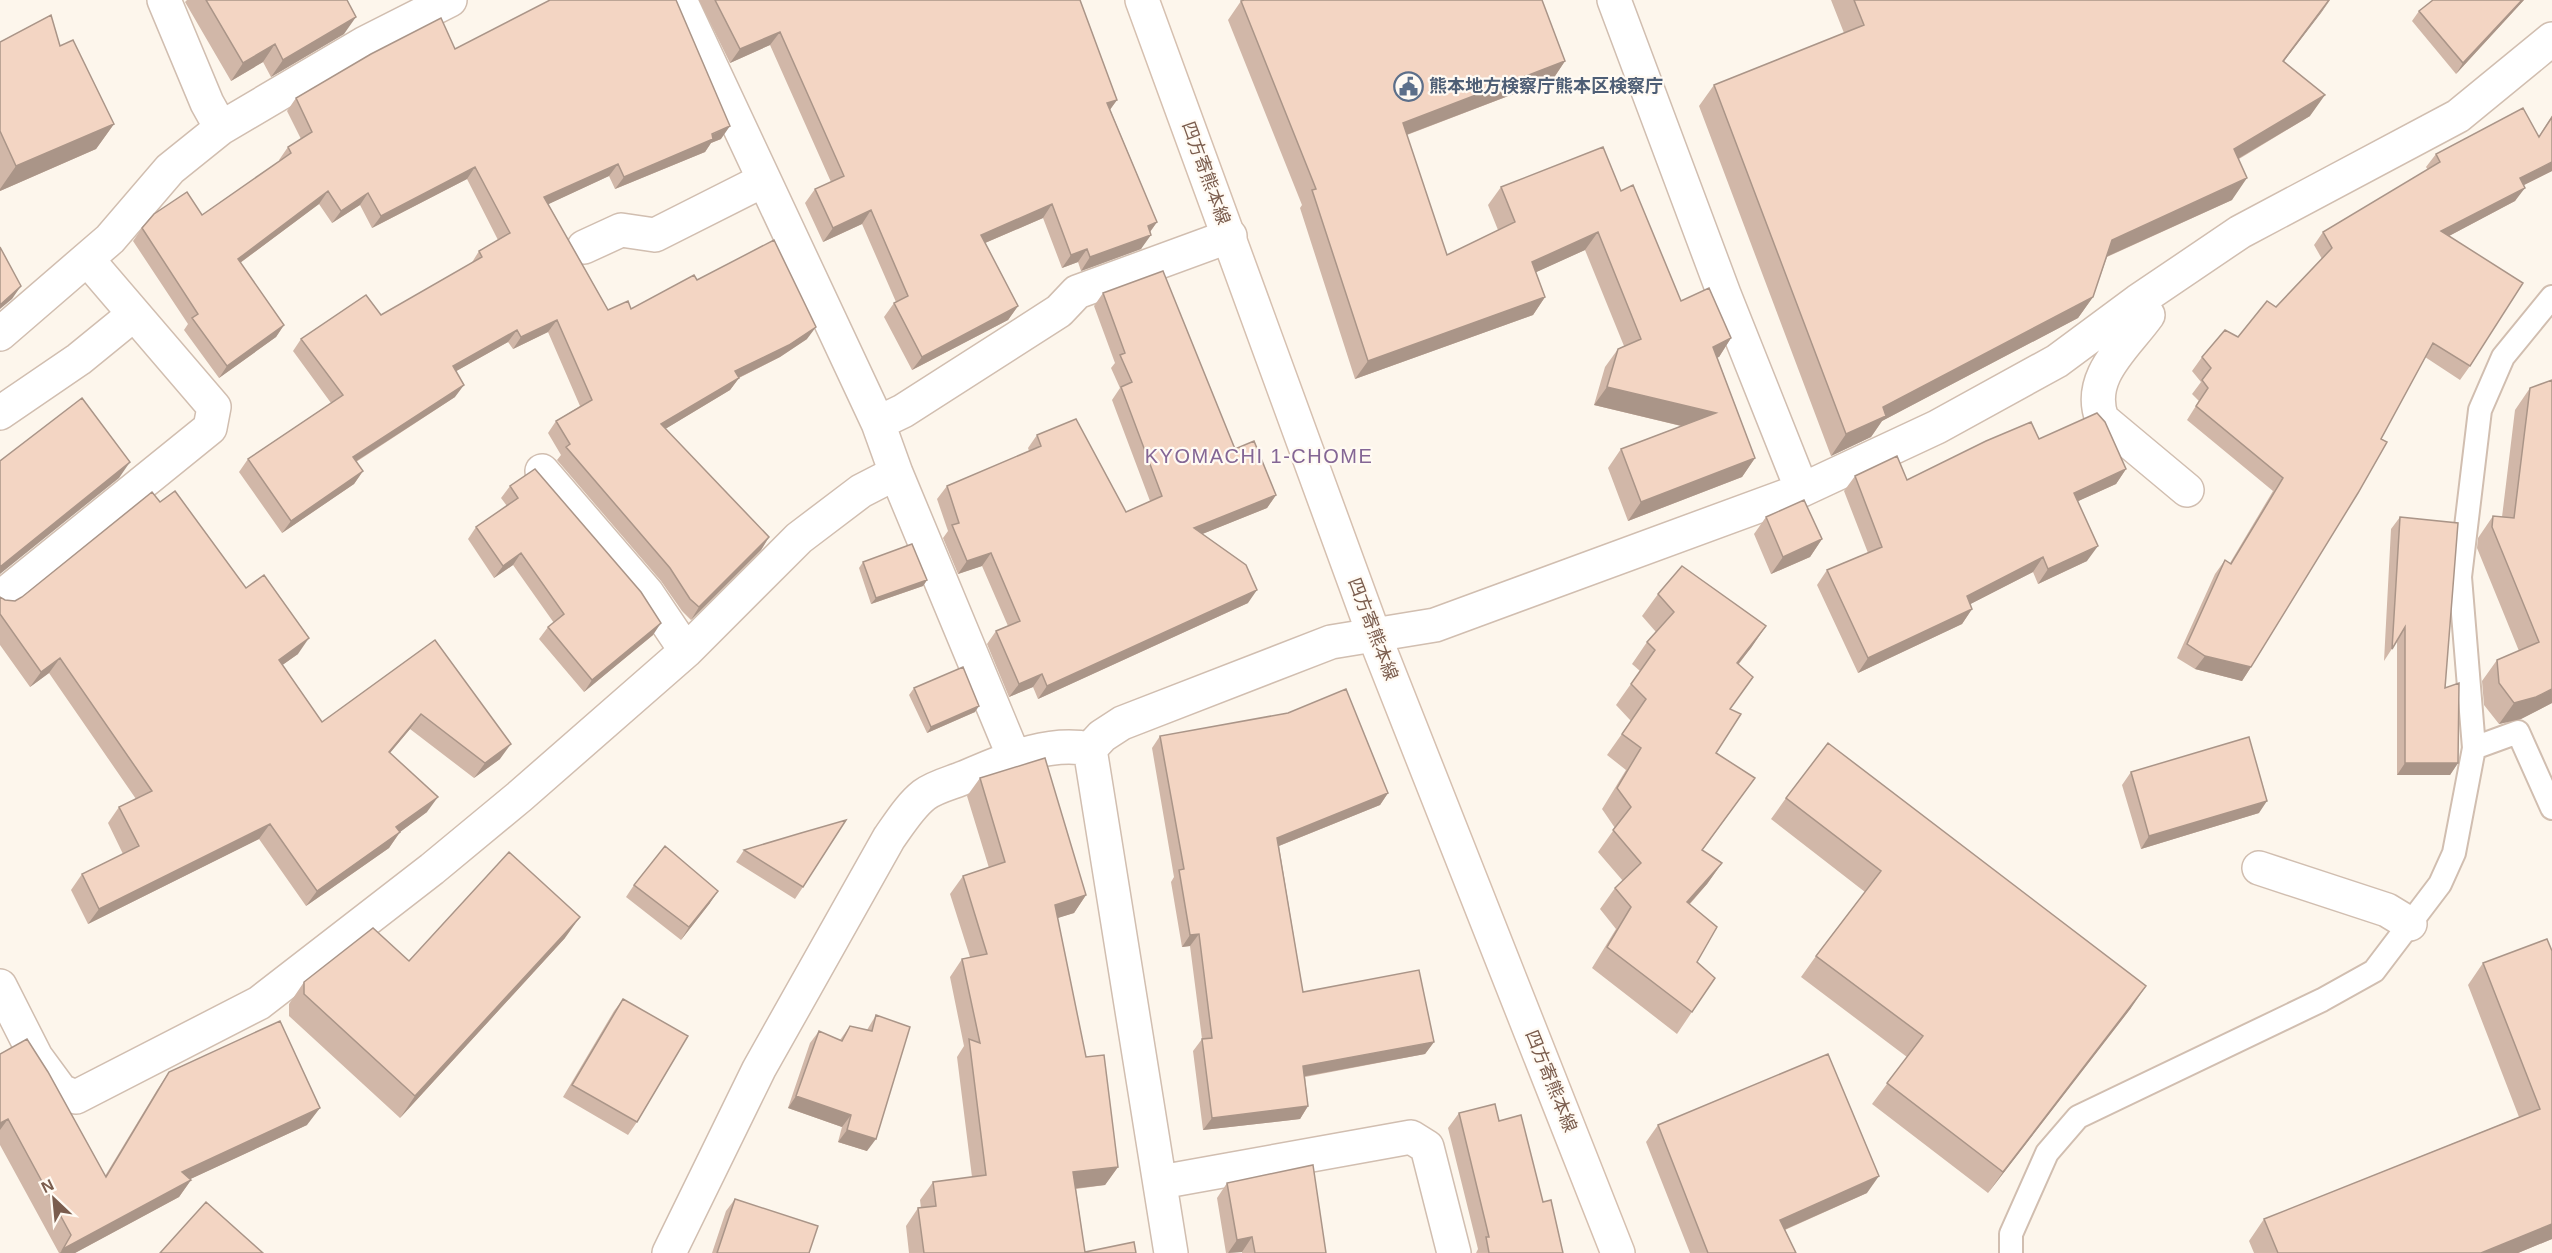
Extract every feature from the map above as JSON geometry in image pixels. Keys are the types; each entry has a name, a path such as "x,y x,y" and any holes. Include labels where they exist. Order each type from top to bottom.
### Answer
{"street":[{"path":"164,0 207,104 221,128"},
{"path":"0,334 88,260 110,239 170,169 221,128 365,43 450,0"},
{"path":"680,0 878,423 896,473 1014,757"},
{"name":"四方寄熊本線","path":"1143,0 1374,635 1618,1253"},
{"path":"1614,0 1724,294 1802,490"},
{"path":"1090,749 1102,736 1122,723 1331,642 1435,625 1802,490 1937,427 2057,361 2138,301 2240,232 2458,116 2552,39"},
{"path":"584,247 621,230 655,235 764,180"},
{"path":"878,423 903,411 1059,311 1077,292 1230,236"},
{"path":"0,598 210,428 214,407 88,260"},
{"path":"2138,301 2148,315 2099,380 2097,406 2102,419 2187,490"},
{"path":"0,413 80,359 133,315"},
{"path":"542,471 647,593 686,651"},
{"path":"0,986 36,1057 61,1091 76,1097 259,1003 432,869 686,651 800,538 861,491 896,473"},
{"path":"669,1253 759,1069 889,838 925,794 1014,757 1055,747 1073,746 1090,749"},
{"path":"1090,749 1171,1253"},
{"path":"2259,868 2387,910 2410,924"},
{"path":"1161,1182 1411,1137 1428,1147 1454,1253"}],"lane":[{"path":"2011,1253 2011,1234 2047,1153 2078,1117 2322,1000 2374,971 2440,884 2454,853 2474,748 2460,577 2480,410 2504,357 2552,297"},
{"path":"2474,748 2518,732 2552,808"}],"building":[{"path":"206,0 347,0 356,17 283,60 275,44 243,63"},
{"path":"550,0 676,0 730,126 712,134 713,139 624,177 618,164 544,197 608,310 628,301 631,309 694,275 697,280 774,240 816,327 789,345 735,371 739,378 661,424 769,537 699,607 690,599 670,568 566,447 570,444 556,421 592,400 557,320 521,337 517,330 453,366 464,385 353,457 363,471 291,521 248,459 343,395 301,339 366,295 381,315 482,257 479,251 510,233 475,167 381,216 368,193 341,211 328,191 238,259 284,325 227,366 192,318 198,314 142,228 154,214 187,192 202,215 291,153 288,147 312,132 296,98 371,54 441,18 455,49"},
{"path":"715,0 1080,0 1117,100 1107,103 1157,222 1148,226 1151,235 1090,257 1087,249 1071,255 1052,204 981,235 1018,306 922,357 894,303 908,296 871,210 833,228 815,189 844,176 780,32 740,49"},
{"path":"1542,0 1565,61 1403,123 1447,255 1515,222 1501,187 1603,147 1621,191 1633,185 1681,301 1709,288 1731,338 1713,347 1755,458 1641,502 1621,449 1716,413 1607,387 1618,349 1641,339 1598,232 1532,262 1545,297 1368,361 1312,190 1316,189 1241,1"},
{"path":"1854,0 2329,0 2283,61 2325,95 2234,149 2247,178 2112,240 2093,297 1883,407 1886,416 1846,434 1714,85 1864,25"},
{"path":"2433,0 2522,0 2463,63 2419,11"},
{"path":"51,15 60,46 73,40 114,124 16,166 0,131 0,42"},
{"path":"2523,108 2539,137 2552,117 2552,162 2520,178 2525,188 2441,231 2523,283 2470,366 2433,343 2381,439 2387,442 2251,667 2205,656 2187,644 2225,560 2231,564 2283,478 2196,406 2208,388 2202,380 2211,368 2202,357 2225,330 2238,337 2267,301 2276,307 2332,248 2323,232 2440,162 2436,154"},
{"path":"0,247 21,286 0,305"},
{"path":"1163,271 1235,449 1254,441 1276,495 1194,528 1246,565 1257,590 1047,686 1042,674 1019,684 996,631 1020,621 991,553 967,561 952,525 959,523 947,486 1041,446 1037,435 1076,419 1126,512 1162,496 1121,387 1132,382 1120,355 1125,353 1103,293"},
{"path":"2552,380 2552,689 2536,697 2514,703 2499,683 2497,660 2539,642 2492,527 2493,516 2514,518 2530,388"},
{"path":"82,398 130,462 0,567 0,461"},
{"path":"2097,413 2105,422 2126,469 2074,493 2098,546 2048,569 2043,557 1967,596 1972,609 1868,658 1827,570 1882,547 1855,476 1897,456 1907,480 1986,441 2031,422 2039,439"},
{"path":"535,469 641,592 661,623 592,680 548,627 564,614 521,553 503,566 476,527 518,498 510,486"},
{"path":"175,491 246,588 264,575 309,638 279,660 322,722 435,640 511,744 485,763 421,714 389,752 438,797 396,827 400,832 317,891 270,824 99,909 82,874 139,846 119,807 152,791 60,658 41,672 0,614 0,597 15,601 22,597 152,492 160,502"},
{"path":"1804,500 1822,539 1783,557 1766,517"},
{"path":"2400,517 2458,523 2445,688 2459,683 2458,763 2405,763 2405,627 2392,649"},
{"path":"912,544 927,580 876,598 863,562"},
{"path":"1682,566 1766,626 1737,663 1753,677 1730,709 1741,714 1716,753 1755,778 1702,850 1722,863 1687,902 1717,927 1697,962 1715,978 1692,1012 1607,947 1631,907 1615,888 1641,863 1613,830 1631,807 1617,788 1641,748 1622,734 1646,699 1631,684 1655,650 1647,642 1674,612 1658,594"},
{"path":"963,667 979,706 931,727 914,688"},
{"path":"1346,689 1388,793 1277,838 1303,992 1419,970 1434,1042 1303,1066 1308,1106 1212,1118 1202,1039 1212,1038 1199,934 1190,935 1179,870 1184,869 1160,736 1288,713"},
{"path":"2249,737 2267,801 2149,836 2131,772"},
{"path":"1828,743 2146,986 2003,1172 1887,1083 1923,1036 1816,956 1881,871 1786,798"},
{"path":"1045,758 1086,895 1055,905 1086,1057 1104,1055 1118,1167 1073,1172 1085,1252 1134,1242 1136,1253 924,1253 918,1208 936,1206 933,1182 986,1175 969,1039 980,1043 962,959 987,954 963,876 1005,862 980,778"},
{"path":"846,820 803,887 744,850 801,833"},
{"path":"665,846 718,891 689,927 634,885"},
{"path":"509,852 580,917 415,1096 304,994 304,982 373,928 409,961"},
{"path":"2547,939 2552,951 2552,1224 2481,1253 2278,1253 2264,1219 2540,1109 2483,963"},
{"path":"623,999 688,1036 637,1122 572,1085"},
{"path":"876,1015 910,1027 876,1139 847,1130 851,1115 796,1096 819,1031 842,1041 850,1026 872,1031"},
{"path":"280,1021 320,1108 182,1172 191,1180 63,1249 71,1235 8,1119 0,1123 0,1054 27,1039 48,1072 106,1177 169,1072"},
{"path":"1828,1054 1879,1176 1780,1220 1796,1253 1708,1253 1658,1125"},
{"path":"1495,1104 1499,1121 1521,1115 1543,1202 1551,1200 1563,1253 1489,1253 1486,1237 1489,1237 1459,1113"},
{"path":"1313,1165 1326,1253 1255,1253 1252,1237 1237,1240 1227,1183"},
{"path":"735,1199 818,1226 809,1253 717,1253"},
{"path":"206,1202 263,1253 160,1253"}],"place":[{"name":"熊本地方検察庁熊本区検察庁","path":"1408,86"}],"district":[{"name":"KYOMACHI 1-CHOME","path":"1259,456"}]}
